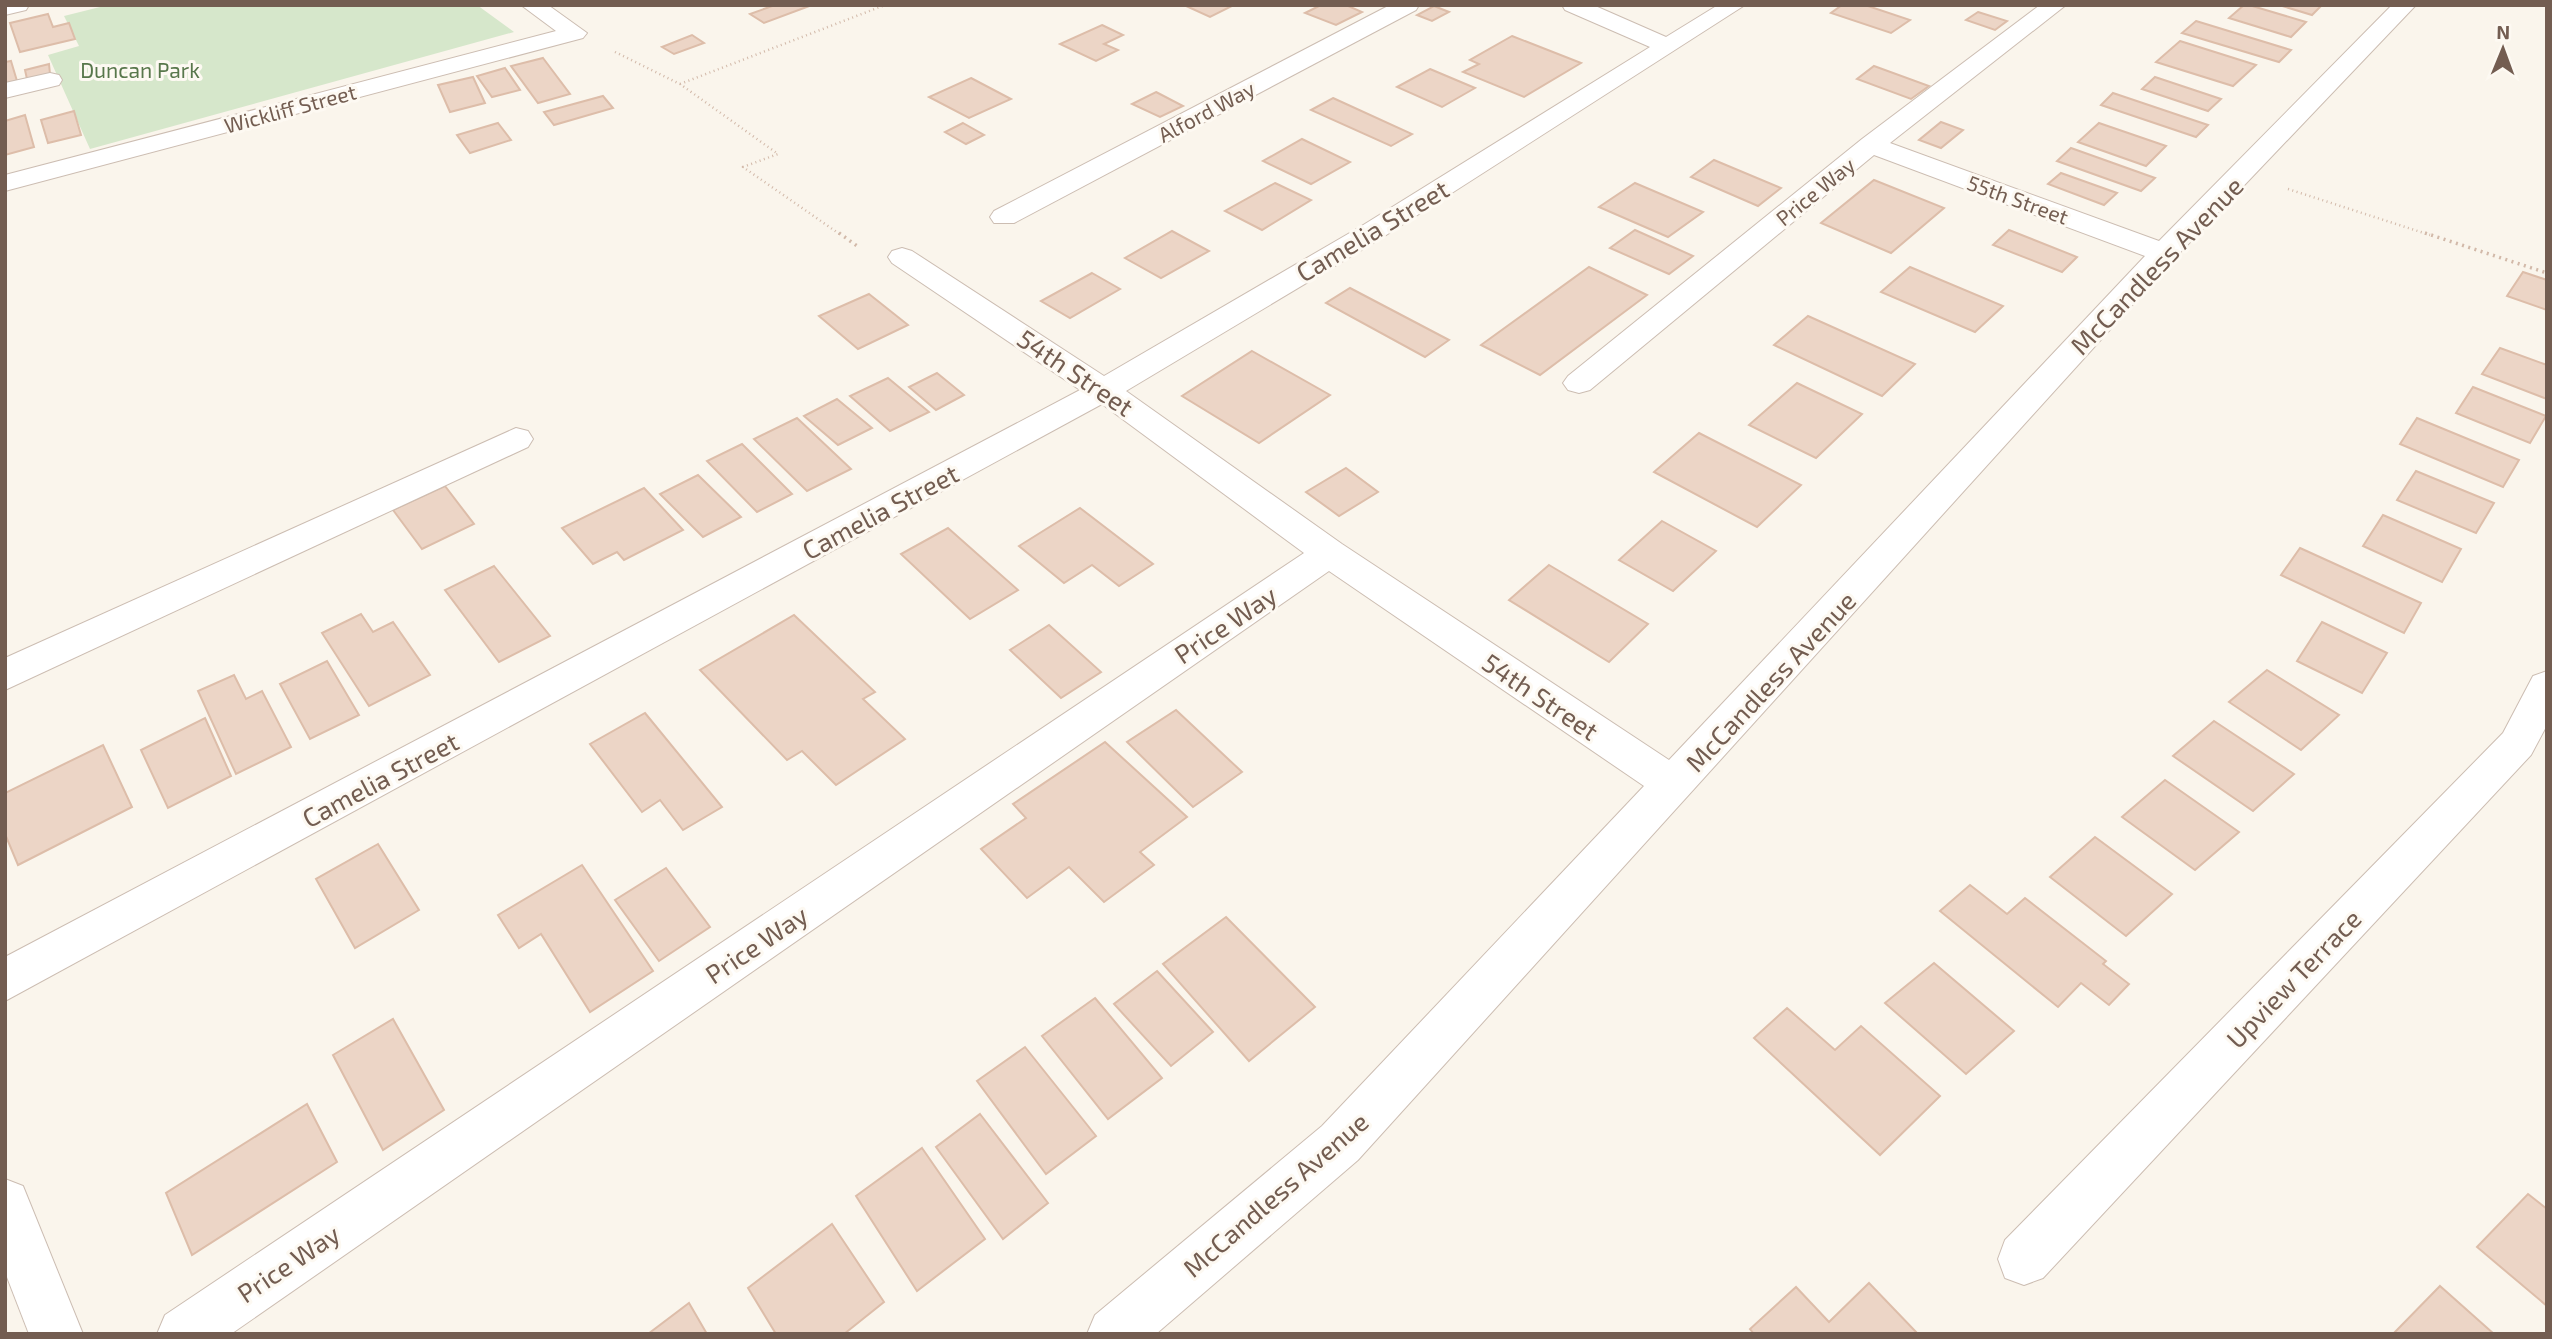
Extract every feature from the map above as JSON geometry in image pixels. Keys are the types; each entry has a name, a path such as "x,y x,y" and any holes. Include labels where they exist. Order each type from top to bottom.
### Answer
{"street":[{"path":"5,8 18,5"},
{"path":"532,5 575,33"},
{"name":"Alford Way","path":"1004,218 1408,5"},
{"path":"1573,5 1667,46"},
{"name":"Camelia Street","path":"5,980 1104,390 1370,233 1734,5"},
{"name":"Price Way","path":"1579,383 1871,145 2055,5"},
{"name":"McCandless Avenue","path":"1114,1334 1340,1143 2164,253 2404,5"},
{"name":"Wickliff Street","path":"5,183 575,33"},
{"path":"5,91 50,80"},
{"name":"55th Street","path":"1871,145 2164,253"},
{"name":"54th Street","path":"902,257 1104,390 1329,554 1674,785"},
{"path":"5,675 516,439"},
{"name":"Price Way","path":"184,1334 1329,554"},
{"name":"Upview Terrace","path":"2024,1259 2517,744 2547,686"},
{"path":"5,1204 56,1334"}],"path":[{"path":"680,84 885,5"},
{"path":"575,33 680,84 778,154 743,167 885,266 902,257"},
{"path":"2282,187 2547,273"}],"green space":[{"name":"Duncan Park","path":"108,5 477,5 514,32 90,149 48,55 79,46 64,16"}],"building":[{"path":"775,5 812,5 764,23 750,14"},
{"path":"1184,5 1229,5 1232,6 1210,17"},
{"path":"1321,5 1346,5 1362,12 1336,25 1305,13"},
{"path":"1842,5 1865,5 1910,20 1891,33 1831,13"},
{"path":"2244,5 2306,22 2291,37 2229,18"},
{"path":"2279,5 2322,5 2312,15"},
{"path":"1434,6 1449,12 1432,21 1417,15"},
{"path":"1978,12 2007,21 1995,30 1966,20"},
{"path":"48,14 53,27 69,23 75,39 20,52 10,23"},
{"path":"2196,21 2291,50 2279,62 2182,33"},
{"path":"1102,25 1123,35 1104,44 1118,50 1096,61 1060,44"},
{"path":"692,35 704,43 674,54 662,47"},
{"path":"1512,36 1581,63 1524,97 1463,72 1479,64 1470,60"},
{"path":"2180,41 2256,65 2233,86 2156,62"},
{"path":"543,58 570,94 538,103 511,66"},
{"path":"11,61 17,81 5,84 5,62"},
{"path":"49,64 50,74 27,79 25,70"},
{"path":"1874,66 1929,86 1911,99 1857,79"},
{"path":"505,68 520,90 492,97 477,76"},
{"path":"1430,69 1475,88 1442,107 1397,87"},
{"path":"473,77 485,103 450,112 438,85"},
{"path":"2155,77 2221,99 2208,111 2142,89"},
{"path":"971,78 1011,99 969,118 929,97"},
{"path":"1156,92 1183,106 1160,117 1132,104"},
{"path":"2113,93 2208,125 2196,137 2101,105"},
{"path":"603,96 613,108 554,125 544,112"},
{"path":"1333,98 1412,134 1391,146 1311,110"},
{"path":"74,111 81,135 48,143 41,120"},
{"path":"25,115 34,147 5,155 5,121"},
{"path":"1941,122 1963,130 1941,148 1919,140"},
{"path":"498,123 511,140 470,153 457,135"},
{"path":"963,123 984,135 966,144 945,132"},
{"path":"2099,123 2166,146 2146,166 2078,142"},
{"path":"1302,139 1350,162 1311,184 1263,161"},
{"path":"2071,148 2155,178 2141,191 2057,161"},
{"path":"1714,160 1781,188 1758,206 1691,177"},
{"path":"2061,173 2117,193 2104,205 2048,184"},
{"path":"1874,180 1944,208 1891,253 1821,223"},
{"path":"1275,183 1311,200 1262,230 1225,211"},
{"path":"1635,183 1703,212 1668,237 1599,207"},
{"path":"1635,230 1693,256 1669,274 1610,248"},
{"path":"2009,230 2077,257 2062,272 1993,245"},
{"path":"1172,231 1209,251 1161,278 1125,258"},
{"path":"1589,267 1647,295 1540,375 1481,345"},
{"path":"1910,267 2003,306 1975,332 1881,292"},
{"path":"2523,272 2547,280 2547,310 2507,296"},
{"path":"1092,273 1120,289 1070,318 1041,301"},
{"path":"1350,288 1449,340 1425,357 1326,303"},
{"path":"869,294 908,325 858,349 819,316"},
{"path":"1808,316 1915,364 1882,396 1774,345"},
{"path":"2500,348 2547,365 2547,399 2482,374"},
{"path":"1252,351 1330,395 1259,443 1182,396"},
{"path":"937,373 964,395 936,410 909,387"},
{"path":"888,378 929,412 890,431 850,396"},
{"path":"1797,383 1862,414 1816,458 1749,425"},
{"path":"2473,387 2546,416 2530,443 2456,413"},
{"path":"837,399 872,428 838,445 804,416"},
{"path":"797,418 851,469 807,491 754,439"},
{"path":"2417,418 2519,460 2503,487 2400,444"},
{"path":"1699,433 1801,485 1757,527 1654,472"},
{"path":"742,444 792,494 757,512 707,461"},
{"path":"1346,468 1378,492 1339,516 1306,492"},
{"path":"2416,471 2494,503 2476,533 2397,500"},
{"path":"698,475 741,517 703,537 660,494"},
{"path":"445,486 474,524 422,549 393,510"},
{"path":"644,488 683,530 624,560 617,552 593,564 562,528"},
{"path":"1080,508 1153,564 1119,586 1092,565 1064,583 1019,546"},
{"path":"2383,515 2461,549 2442,582 2363,546"},
{"path":"1662,521 1716,551 1673,591 1619,560"},
{"path":"948,528 1018,590 970,619 901,554"},
{"path":"2300,548 2421,603 2404,633 2281,575"},
{"path":"1549,565 1648,624 1609,662 1509,600"},
{"path":"494,566 550,636 499,662 445,590"},
{"path":"361,614 373,632 393,622 430,675 369,706 322,633"},
{"path":"794,615 875,692 863,699 905,739 836,785 802,751 787,760 700,670"},
{"path":"2322,622 2387,653 2362,693 2297,661"},
{"path":"1049,625 1101,672 1061,698 1010,650"},
{"path":"327,661 359,715 310,739 280,684"},
{"path":"2267,670 2339,715 2301,750 2229,702"},
{"path":"234,675 246,699 262,691 291,747 236,774 198,691"},
{"path":"1176,710 1242,772 1193,807 1127,742"},
{"path":"645,713 722,807 683,830 660,800 642,812 590,744"},
{"path":"205,718 231,776 168,808 141,750"},
{"path":"2214,721 2294,774 2253,811 2173,756"},
{"path":"1105,742 1187,817 1140,852 1154,865 1104,902 1069,867 1027,898 981,849 1026,818 1013,804"},
{"path":"103,745 132,807 18,865 5,834 5,793"},
{"path":"2165,780 2239,832 2195,870 2122,817"},
{"path":"2095,837 2172,894 2126,936 2050,877"},
{"path":"378,844 419,910 355,948 316,879"},
{"path":"582,865 653,971 590,1012 541,934 519,948 498,915"},
{"path":"666,868 710,927 659,961 615,900"},
{"path":"1970,885 2007,914 2025,898 2106,961 2103,964 2129,984 2109,1005 2081,983 2058,1007 1940,911"},
{"path":"1226,917 1315,1007 1249,1061 1163,964"},
{"path":"1934,963 2014,1031 1966,1074 1885,1003"},
{"path":"1157,971 1213,1032 1171,1066 1114,1004"},
{"path":"1095,998 1162,1078 1108,1119 1042,1036"},
{"path":"1787,1008 1835,1050 1861,1026 1940,1096 1880,1155 1754,1038"},
{"path":"393,1019 444,1110 383,1150 333,1055"},
{"path":"1025,1047 1096,1136 1046,1174 977,1081"},
{"path":"307,1104 337,1162 192,1255 166,1193"},
{"path":"980,1114 1048,1203 1003,1239 936,1147"},
{"path":"922,1148 985,1239 917,1291 856,1196"},
{"path":"2528,1194 2547,1209 2547,1306 2477,1247"},
{"path":"832,1224 884,1302 844,1334 776,1334 748,1288"},
{"path":"1869,1283 1918,1334 1754,1334 1750,1329 1796,1287 1829,1322"},
{"path":"2440,1286 2494,1334 2393,1334"},
{"path":"689,1303 707,1334 648,1334"}]}
